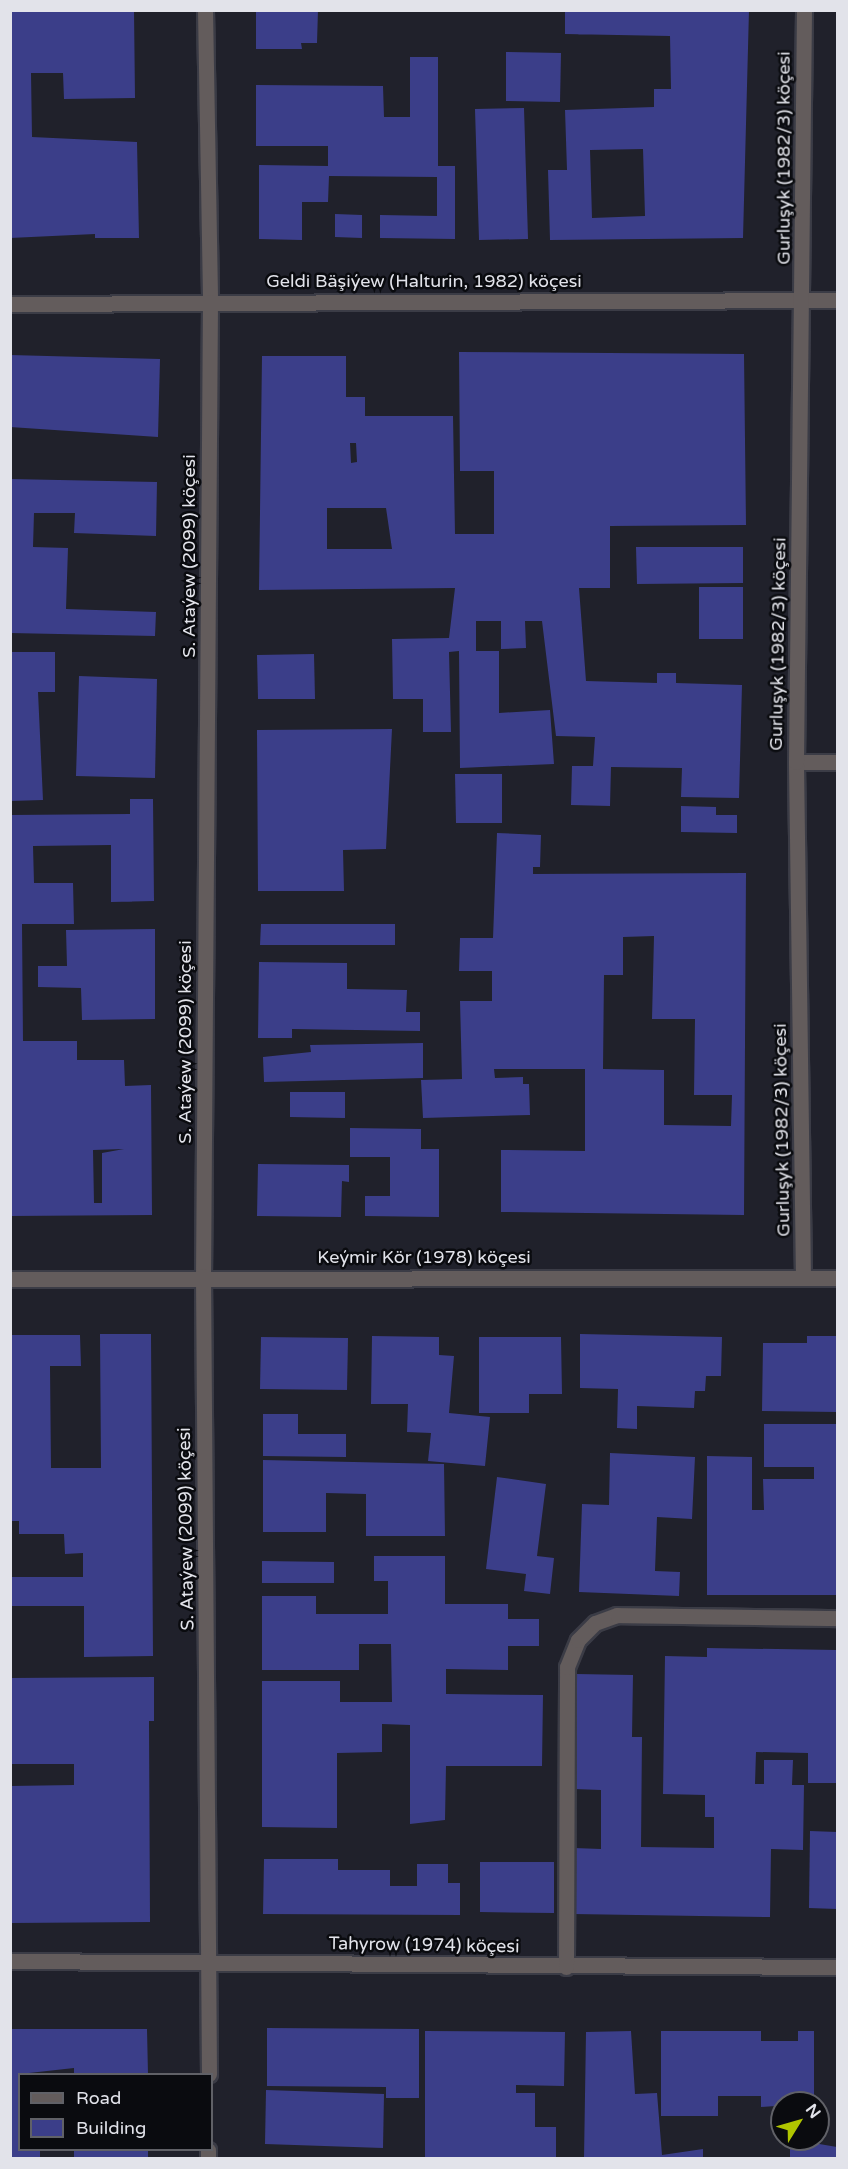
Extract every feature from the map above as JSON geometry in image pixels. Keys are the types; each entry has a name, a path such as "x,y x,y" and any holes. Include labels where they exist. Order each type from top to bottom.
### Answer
{"street":[{"name":"S. Ataýew (2099) köçesi","path":"205,10 210,302 203,1276 210,1962 209,2073"},
{"name":"Gurluşyk (1982/3) köçesi","path":"804,10 803,300 796,762 804,1278"},
{"name":"Geldi Bäşiýew (Halturin, 1982) köçesi","path":"10,303 837,300"},
{"path":"796,762 837,762"},
{"name":"Keýmir Kör (1978) köçesi","path":"10,1279 203,1276 837,1278"},
{"path":"566,1966 567,1667 578,1640 595,1623 616,1615 837,1618"},
{"name":"Tahyrow (1974) köçesi","path":"10,1961 837,1967"}],"building":[{"path":"10,10 134,10 135,98 64,99 63,73 31,73 32,137 137,142 139,238 95,238 95,234 10,238"},
{"path":"256,10 318,10 317,43 301,43 302,49 256,49"},
{"path":"565,10 749,10 743,238 550,240 548,170 567,170 565,110 654,107 654,89 671,89 670,36 565,34","holes":["643,149 645,216 592,218 590,150"]},
{"path":"506,52 561,53 560,102 506,101"},
{"path":"410,57 438,57 438,166 455,166 455,239 380,238 380,215 437,216 437,177 329,176 328,202 302,202 302,240 259,239 259,165 328,166 328,146 256,146 256,85 383,86 384,117 410,117"},
{"path":"524,108 528,239 479,240 475,109"},
{"path":"335,214 362,215 362,238 335,237"},
{"path":"459,352 744,354 746,525 610,526 610,588 579,588 586,681 657,683 657,673 676,673 676,683 742,685 739,798 681,797 682,768 611,767 610,806 571,805 572,766 593,766 595,737 556,736 542,621 525,621 526,648 501,649 501,621 476,621 476,651 499,651 499,713 550,710 554,764 460,768 459,651 449,652 451,732 423,732 423,699 393,699 392,639 449,638 455,588 259,590 262,356 346,356 346,397 365,397 365,416 453,416 455,534 494,534 494,471 460,471","holes":["350,443 356,443 357,462 351,463","327,508 386,508 392,549 327,549"]},
{"path":"10,355 160,359 158,437 10,427"},
{"path":"10,479 157,482 156,536 74,533 75,513 34,513 33,547 68,548 66,609 156,612 155,636 10,633"},
{"path":"636,547 743,547 743,583 637,584"},
{"path":"699,587 743,587 743,639 699,639"},
{"path":"10,652 55,652 55,692 38,692 43,800 10,801"},
{"path":"314,654 315,699 258,699 257,655"},
{"path":"79,676 157,679 155,778 76,776"},
{"path":"392,729 386,849 343,850 344,891 258,891 257,730"},
{"path":"455,774 502,774 502,823 456,823"},
{"path":"130,799 153,799 154,901 111,902 111,845 33,846 34,883 73,883 74,924 22,924 23,1041 77,1041 77,1060 124,1060 125,1086 151,1085 152,1215 10,1216 10,815 130,814","holes":["124,1149 102,1153 102,1203 94,1203 93,1150"]},
{"path":"681,806 716,807 716,815 737,815 737,833 681,832"},
{"path":"497,833 541,835 540,867 533,867 533,874 746,873 744,1215 501,1212 501,1150 585,1151 585,1069 494,1069 495,1078 523,1077 523,1084 529,1084 530,1115 423,1118 421,1080 462,1079 460,1001 492,1001 492,971 459,971 460,938 493,938","holes":["654,936 652,1019 695,1019 694,1095 732,1095 731,1126 664,1125 664,1070 603,1069 604,975 623,975 623,937"]},
{"path":"261,924 395,924 395,945 260,945"},
{"path":"155,929 155,1019 82,1020 81,988 38,987 38,966 67,966 66,930"},
{"path":"259,962 347,963 347,989 407,990 406,1012 420,1012 420,1031 292,1029 292,1038 258,1038"},
{"path":"423,1043 423,1078 264,1082 263,1057 311,1052 310,1045"},
{"path":"290,1092 345,1092 345,1118 290,1117"},
{"path":"350,1128 421,1129 421,1149 439,1149 439,1217 365,1216 365,1196 390,1196 390,1157 350,1157"},
{"path":"258,1164 349,1165 349,1182 342,1181 341,1217 257,1216"},
{"path":"100,1334 151,1334 153,1656 84,1657 84,1606 10,1606 10,1577 83,1577 83,1553 65,1554 64,1534 19,1534 19,1521 10,1521 10,1335 80,1335 81,1366 50,1366 51,1468 101,1468"},
{"path":"580,1334 722,1337 721,1376 706,1376 705,1391 695,1391 694,1408 637,1406 637,1429 617,1428 618,1389 580,1388"},
{"path":"372,1336 439,1337 439,1355 454,1356 449,1413 490,1417 485,1466 428,1461 431,1433 407,1432 408,1404 371,1404"},
{"path":"807,1336 837,1336 837,1412 762,1411 763,1343 807,1343"},
{"path":"261,1337 348,1338 347,1390 260,1389"},
{"path":"479,1337 561,1337 562,1394 529,1394 529,1413 479,1413"},
{"path":"263,1414 298,1414 298,1434 346,1434 346,1457 263,1456"},
{"path":"764,1424 837,1424 837,1595 707,1595 707,1456 752,1457 752,1510 764,1510 763,1479 814,1479 814,1467 764,1467"},
{"path":"610,1453 695,1457 692,1519 657,1517 655,1571 680,1572 679,1596 579,1592 582,1504 609,1505"},
{"path":"263,1460 444,1464 445,1536 366,1536 366,1494 326,1493 326,1532 263,1532"},
{"path":"497,1477 546,1484 537,1556 554,1558 550,1594 524,1591 526,1574 486,1569"},
{"path":"374,1556 445,1556 445,1604 508,1604 508,1619 539,1619 539,1646 508,1646 508,1670 446,1669 446,1694 543,1695 542,1766 446,1766 445,1820 410,1824 410,1725 382,1724 382,1752 337,1753 337,1828 262,1827 262,1681 340,1681 340,1702 392,1702 391,1644 359,1644 359,1670 262,1670 262,1596 316,1596 316,1614 388,1614 388,1581 374,1581"},
{"path":"262,1561 334,1562 334,1583 262,1583"},
{"path":"707,1648 837,1650 837,1783 808,1783 808,1753 756,1752 755,1784 764,1784 764,1760 793,1760 792,1785 804,1785 803,1850 771,1849 770,1917 573,1914 574,1848 601,1849 601,1790 574,1789 576,1674 633,1675 632,1737 642,1737 641,1847 714,1848 714,1817 705,1817 705,1795 663,1794 665,1656 707,1657"},
{"path":"154,1677 154,1721 149,1721 150,1922 10,1923 10,1786 74,1785 74,1764 10,1764 10,1678"},
{"path":"810,1831 837,1832 837,1909 809,1908"},
{"path":"264,1859 338,1859 338,1870 390,1870 390,1886 417,1886 417,1864 448,1864 448,1883 460,1883 460,1915 263,1914"},
{"path":"480,1862 554,1862 554,1913 480,1912"},
{"path":"267,2028 419,2029 419,2098 386,2098 386,2087 267,2086"},
{"path":"10,2029 147,2029 148,2073 74,2073 74,2068 18,2073 18,2151 40,2151 40,2158 10,2158"},
{"path":"425,2031 565,2032 564,2086 516,2085 516,2093 535,2093 535,2127 556,2127 556,2158 425,2158"},
{"path":"631,2031 635,2094 657,2093 662,2155 703,2149 703,2158 584,2158 586,2032"},
{"path":"661,2031 761,2031 761,2041 798,2041 798,2031 814,2031 814,2091 770,2091 770,2106 761,2107 761,2096 718,2096 718,2116 661,2116"},
{"path":"266,2090 384,2094 383,2148 265,2144"},
{"path":"830,2146 837,2147 837,2158 790,2158 790,2151 830,2151"},
{"path":"74,2151 148,2151 148,2158 74,2158"}]}
